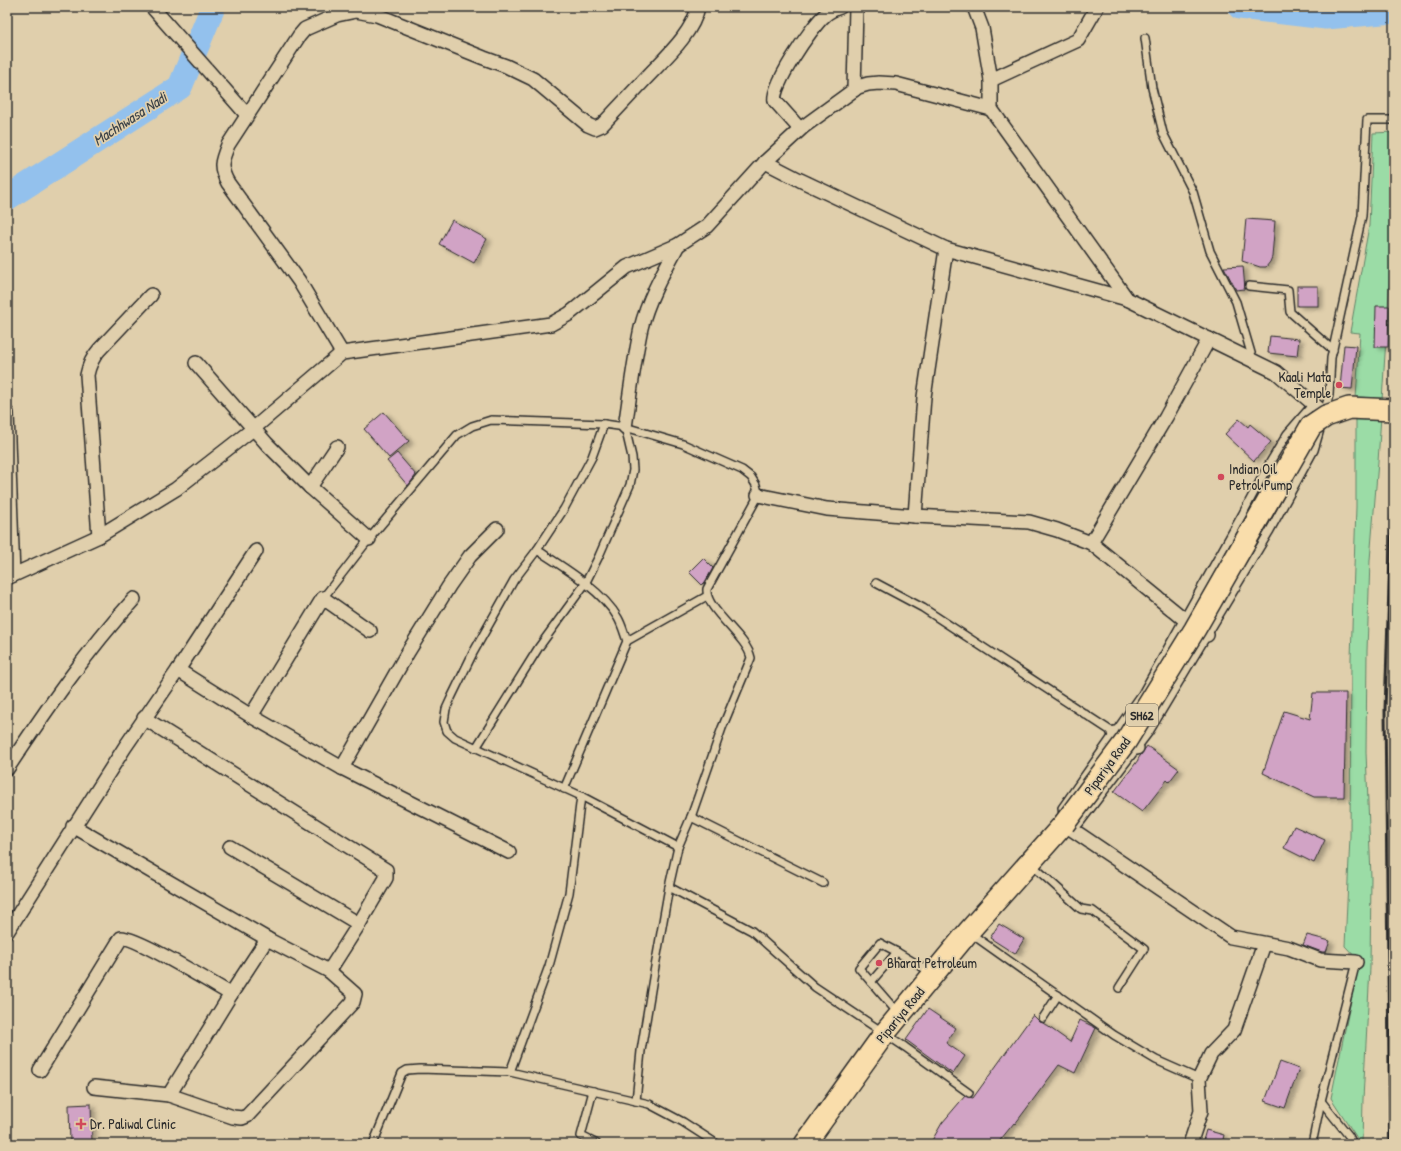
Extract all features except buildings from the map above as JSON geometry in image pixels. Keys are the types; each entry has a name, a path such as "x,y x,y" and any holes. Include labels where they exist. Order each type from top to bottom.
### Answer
{"main road":[{"name":"Pipariya Road","path":"805,1144 899,1015 968,931 1064,824 1126,741 1195,629 1311,426 1326,416 1349,408 1394,410"}],"street":[{"path":"342,353 299,281 222,174 221,162 228,145 298,36 305,29 337,15 356,11 377,15 506,66 533,79 588,125 595,128 599,127 672,51 689,29 697,13 698,7"},
{"path":"800,129 775,102 775,93 782,75 814,27 829,12 840,7"},
{"path":"854,90 856,7"},
{"path":"974,7 982,28 991,80 991,109 1127,299"},
{"path":"156,11 247,115"},
{"path":"991,80 1078,40 1094,12"},
{"path":"7,413 10,576 99,536 176,488 252,429 342,353 551,324 569,314 627,267 678,245 706,226 765,162 800,129 858,87 879,83 896,84 991,109"},
{"path":"765,162 807,184 946,249 1127,299 1276,372 1324,413"},
{"path":"625,428 641,328 649,304 678,245"},
{"path":"915,516 924,397 946,249"},
{"path":"99,536 87,376 90,365 99,350 151,295"},
{"path":"1091,543 1166,417 1209,339"},
{"path":"196,363 252,429 310,487 369,539"},
{"path":"310,487 337,447"},
{"path":"758,495 827,509 915,516 1029,522 1057,530 1091,543 1184,619 1207,635"},
{"path":"342,768 408,652 449,586 470,556 497,529"},
{"path":"7,932 73,826 256,551"},
{"path":"251,716 323,598 370,631"},
{"path":"7,769 48,707 110,625 134,599"},
{"path":"178,670 251,716 342,768 509,852"},
{"path":"144,718 386,869 386,878 329,971"},
{"path":"1114,734 1137,748"},
{"path":"1064,824 1231,937 1289,948 1320,960 1356,962"},
{"path":"73,826 267,939 329,971 354,993 355,997 353,1002 247,1116 242,1118 233,1118 169,1095 94,1087"},
{"path":"230,847 359,924"},
{"path":"40,1070 121,938 128,938 149,948 231,994"},
{"path":"169,1095 231,994 267,939"},
{"path":"1190,1144 1201,1111 1199,1079 1212,1054 1234,1030 1264,944"}],"lane":[{"path":"1145,38 1152,88 1163,133 1193,192 1210,250 1236,302 1253,360"},
{"path":"1313,404 1287,434 1269,464 1142,694 1062,808 1064,824 1079,824 1149,732 1268,532 1314,450 1329,395 1333,350 1362,216 1367,120 1391,120"},
{"path":"1250,286 1288,290 1290,312 1333,350"},
{"path":"323,598 369,539 458,435 472,426 491,420 604,424 625,428 683,444 742,470 750,476 756,485 758,492 756,500 706,589 707,596 747,648 750,658 722,728 691,818 678,847 669,887 641,1051 636,1101"},
{"path":"604,424 592,457 564,508 537,550 514,580 494,615 446,709 444,722 447,731 455,738 581,796 678,847"},
{"path":"476,748 539,647 585,584 599,556 630,484 633,470 632,457 625,428"},
{"path":"537,550 585,584 604,600 618,618 627,641"},
{"path":"876,583 923,608 1114,734"},
{"path":"564,789 627,641 707,596"},
{"path":"510,1072 549,966 569,893 581,796"},
{"path":"691,818 823,883"},
{"path":"1029,863 1081,909 1093,911 1144,949 1119,988"},
{"path":"669,887 752,931 815,987 969,1093"},
{"path":"968,931 1120,1039 1156,1060 1199,1079"},
{"path":"899,1015 859,968 880,943 933,974"},
{"path":"871,982 897,952"},
{"path":"1312,1144 1321,1101 1356,962"},
{"path":"1043,1018 1058,995"},
{"path":"373,1144 395,1088 404,1071 420,1069 510,1072 649,1104 683,1122 717,1144"},
{"path":"593,1091 581,1136 597,1144"},
{"path":"1321,1101 1349,1136 1353,1144"}],"green space":[{"path":"1394,132 1394,215 1370,560 1367,651 1366,752 1371,877 1370,968 1361,1144 1331,1098 1359,961 1345,946 1350,837 1351,658 1356,507 1356,398 1360,333 1350,332 1369,226 1373,133"}],"waterway":[{"name":"Machhwasa Nadi","path":"7,198 180,87 213,7"},
{"name":"Machhwasa Nadi","path":"1240,7 1326,17 1394,11"}],"railway":[{"path":"1390,1144 1385,710 1394,433"}],"place":[{"name":"Kaali Mata Temple","path":"1339,385"},
{"name":"Indian Oil Petrol Pump","path":"1221,477"},
{"name":"Bharat Petroleum","path":"879,963"},
{"name":"Dr. Paliwal Clinic","path":"81,1124"}]}
